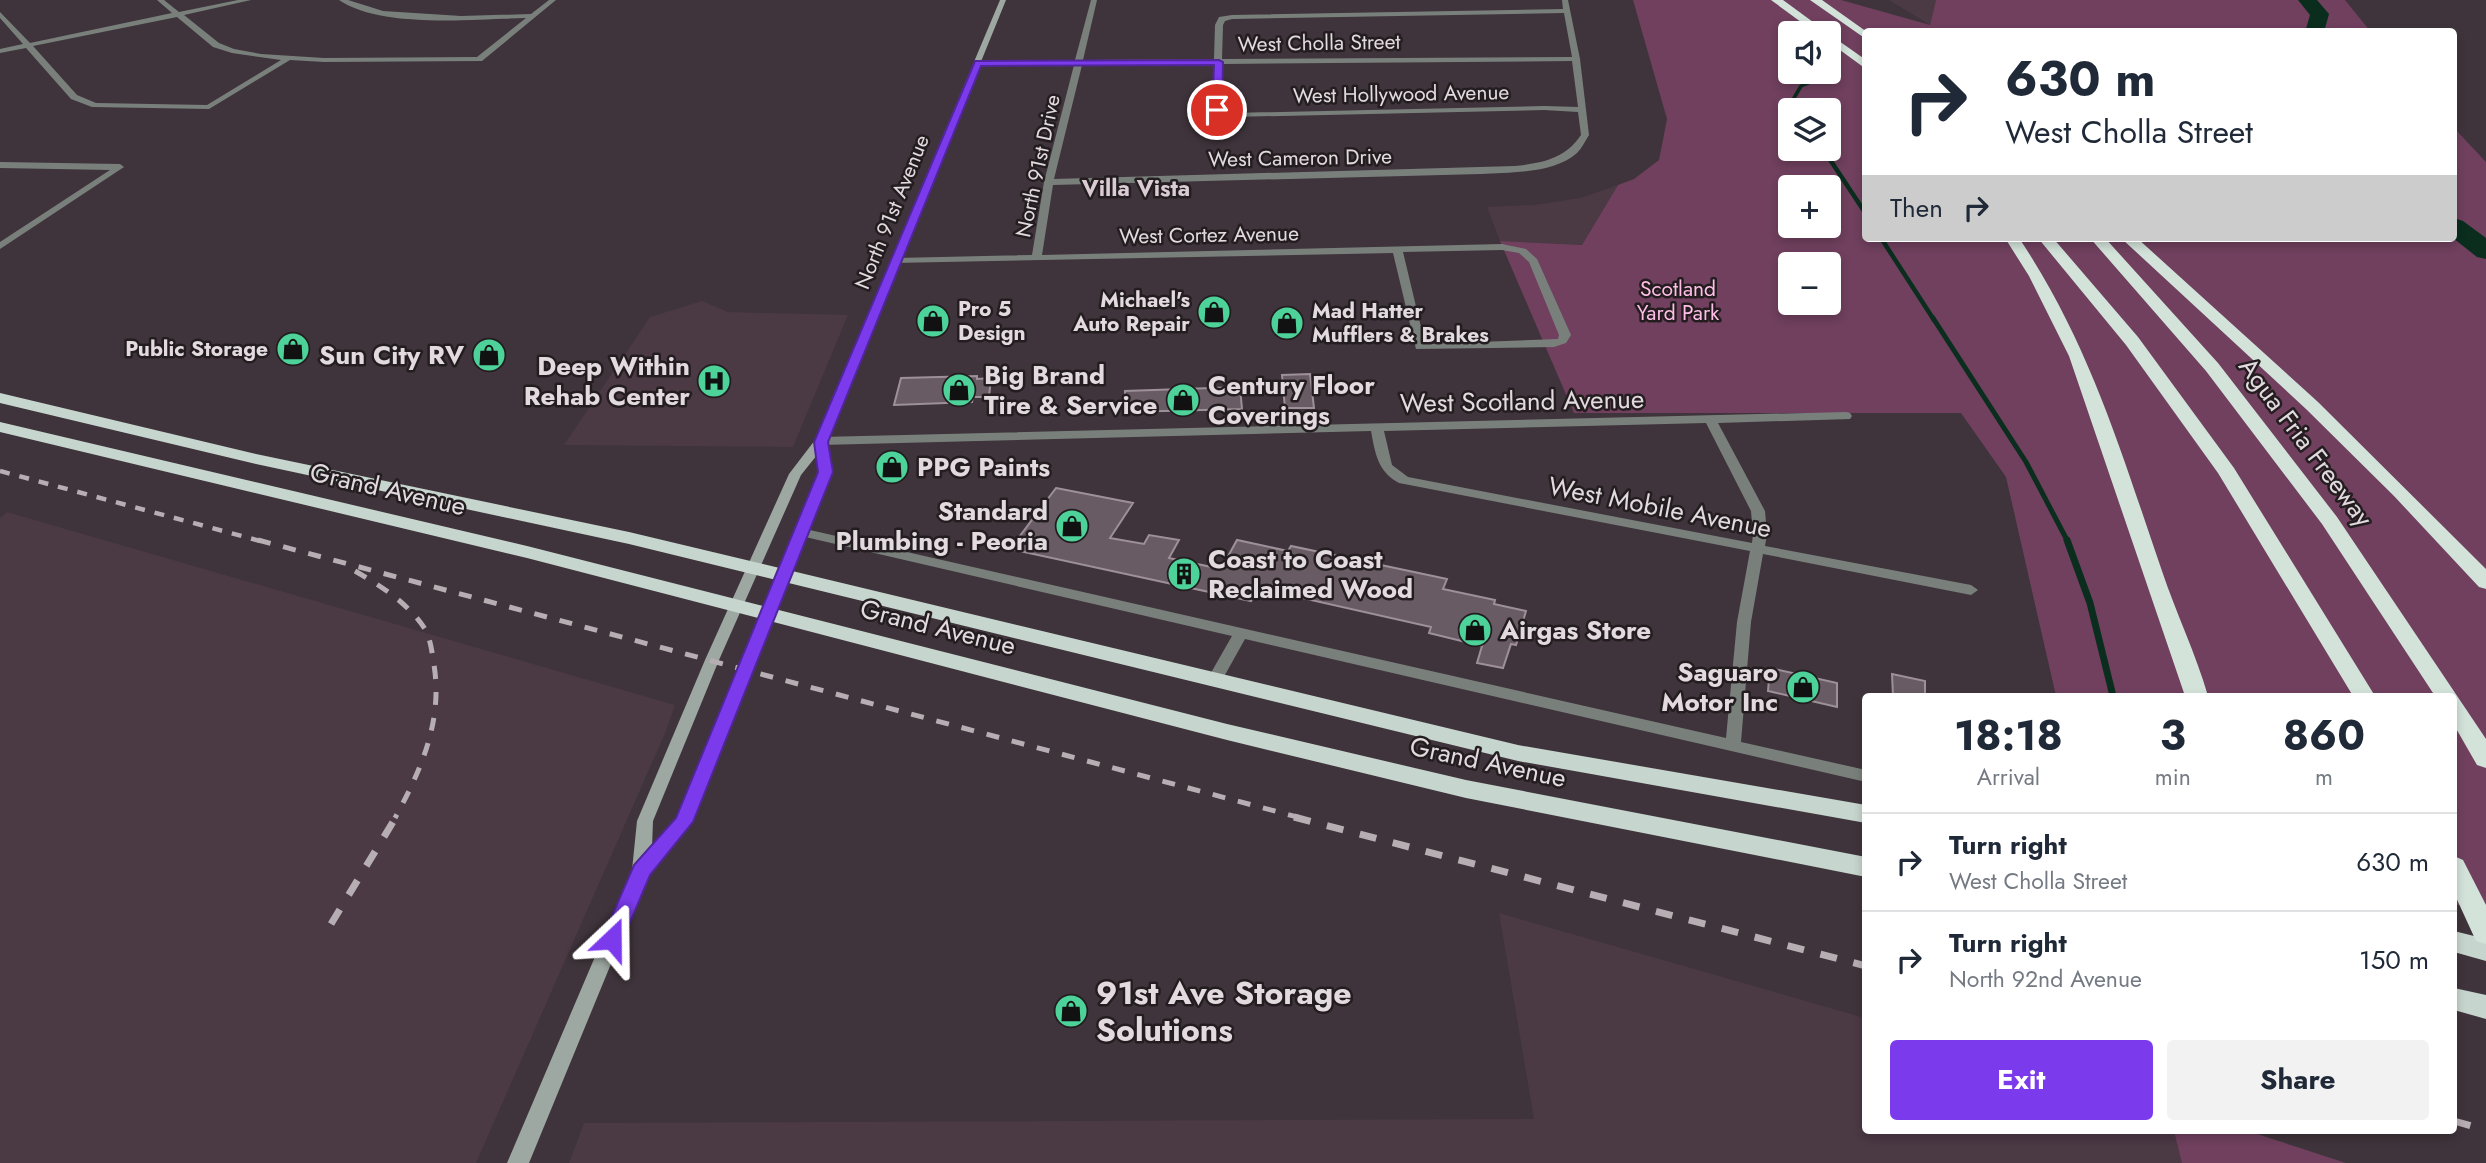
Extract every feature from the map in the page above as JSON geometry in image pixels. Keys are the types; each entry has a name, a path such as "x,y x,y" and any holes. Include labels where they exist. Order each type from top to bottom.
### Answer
{"highway":[{"path":"1776,0 1806,21"},
{"path":"1815,0 1862,33"},
{"path":"1841,46 1862,63"},
{"path":"2014,242 2040,282 2080,363 2196,693"},
{"path":"2048,242 2132,341 2227,472 2362,693"},
{"name":"Agua Fria Freeway","path":"2101,242 2212,366 2330,520 2445,693"},
{"path":"2133,242 2302,393 2486,582"},
{"name":"Grand Avenue","path":"0,398 146,434 629,538 1518,753 1862,813"},
{"name":"Grand Avenue","path":"0,428 502,546 1466,789 1862,866"},
{"path":"112,455 146,434"},
{"path":"2457,711 2486,759"},
{"path":"2457,873 2486,933"},
{"path":"2457,943 2486,950"},
{"path":"2457,1000 2486,1007"}],"main road":[{"name":"North 91st Avenue","path":"518,1163 641,870 645,821 795,474 821,442 1003,0"},
{"name":"North 91st Avenue","path":"641,870 684,822 825,472 821,442"}],"street":[{"path":"160,0 216,45 232,51 288,58 479,59 553,0"},
{"path":"0,51 248,0"},
{"path":"342,0 360,9 386,14 533,16"},
{"name":"North 91st Drive","path":"1036,258 1049,181 1094,0"},
{"path":"1564,0 1583,110"},
{"path":"1219,62 1219,25 1222,19 1567,11"},
{"path":"0,14 74,97 86,103 116,108 209,107 288,58"},
{"name":"West Cholla Street","path":"978,63 1492,57 1576,59"},
{"name":"West Hollywood Avenue","path":"1219,62 1217,110 1220,113 1583,110"},
{"name":"West Cameron Drive","path":"1049,181 1520,169 1551,162 1572,152 1585,135 1583,110"},
{"path":"0,166 120,167 0,246"},
{"name":"West Cortez Avenue","path":"897,261 1502,247 1522,251 1533,261 1565,335 1562,341 1554,344 1420,347 1397,250"},
{"name":"West Scotland Avenue","path":"821,442 1846,416"},
{"path":"1710,419 1758,511 1760,534 1744,622 1733,747"},
{"name":"West Mobile Avenue","path":"1377,428 1385,466 1392,475 1404,481 1971,590"},
{"path":"802,532 1862,775"},
{"path":"1216,678 1240,634"}],"shaded area":[{"path":"1889,0 1936,0 1930,25"},
{"path":"1618,185 1582,245 1500,241 1487,207 1534,205 1580,198"},
{"name":"Deep Within Rehab Center","path":"702,301 728,312 848,315 793,447 564,445 650,317"},
{"path":"7,512 675,705 666,731 476,1163 0,1163 0,518"},
{"path":"1499,913 1862,1017 1862,1134 2175,1134 2183,1163 569,1163 584,1123 1534,1119"}],"green space":[{"name":"Scotland Yard Park","path":"1633,0 1841,0 1930,25 1936,0 2345,0 2368,28 1862,28 1862,242 2457,242 2457,131 2486,162 2486,912 2457,905 2457,693 2055,693 2006,477 1961,413 1574,413 1500,241 1582,245 1618,185 1634,179 1659,160 1667,119"},
{"path":"2175,1134 2257,1134 2346,1163 2182,1163"}],"building":[{"path":"1310,374 1314,408 1285,408 1282,375"},
{"name":"Big Brand Tire & Service","path":"977,376 977,379 991,378 989,397 973,397 972,402 894,405 901,378"},
{"name":"Century Floor Coverings","path":"1240,387 1242,409 1125,412 1125,391"},
{"path":"1056,488 1133,503 1110,538 1144,544 1149,535 1179,540 1169,558 1221,569 1237,540 1288,551 1291,546 1447,579 1443,589 1495,600 1494,604 1526,611 1516,645 1511,644 1503,668 1477,663 1482,646 1429,633 1431,627 1258,588 1251,601 1010,549"},
{"name":"Saguaro Motor Inc","path":"1770,668 1837,683 1837,707 1768,691"},
{"path":"1892,674 1925,681 1925,693 1893,693"}],"waterway":[{"path":"2307,0 2320,14 2315,28"},
{"path":"1794,98 1801,86 1806,84"},
{"path":"1831,161 1862,208"},
{"path":"2457,228 2486,251"},
{"path":"1884,242 1934,320"},
{"path":"1933,318 2026,462 2067,540"},
{"path":"2067,540 2090,603 2112,693"}],"railway":[{"path":"0,471 264,542"},
{"path":"258,540 1301,818"},
{"path":"355,571 384,589 411,611 425,629 432,651 436,686 428,744 395,818"},
{"path":"331,924 396,817"},
{"path":"1294,817 1862,965"},
{"path":"2457,1122 2486,1130"}],"place":[{"name":"Michael's Auto Repair","path":"1214,312"},
{"name":"Pro 5 Design","path":"933,321"},
{"name":"Mad Hatter Mufflers & Brakes","path":"1287,323"},
{"name":"Public Storage","path":"293,349"},
{"name":"Sun City RV","path":"489,355"},
{"name":"Deep Within Rehab Center","path":"714,381"},
{"name":"Big Brand Tire & Service","path":"959,390"},
{"name":"Century Floor Coverings","path":"1183,400"},
{"name":"PPG Paints","path":"892,467"},
{"name":"Standard Plumbing - Peoria","path":"1072,526"},
{"name":"Coast to Coast Reclaimed Wood","path":"1184,574"},
{"name":"Airgas Store","path":"1475,630"},
{"name":"Saguaro Motor Inc","path":"1803,687"},
{"name":"91st Ave Storage Solutions","path":"1071,1011"}],"district":[{"name":"Villa Vista","path":"1136,188"}],"route":[{"path":"612,939 641,870 684,822 825,472 821,442 978,63 1219,62 1217,110"}]}
